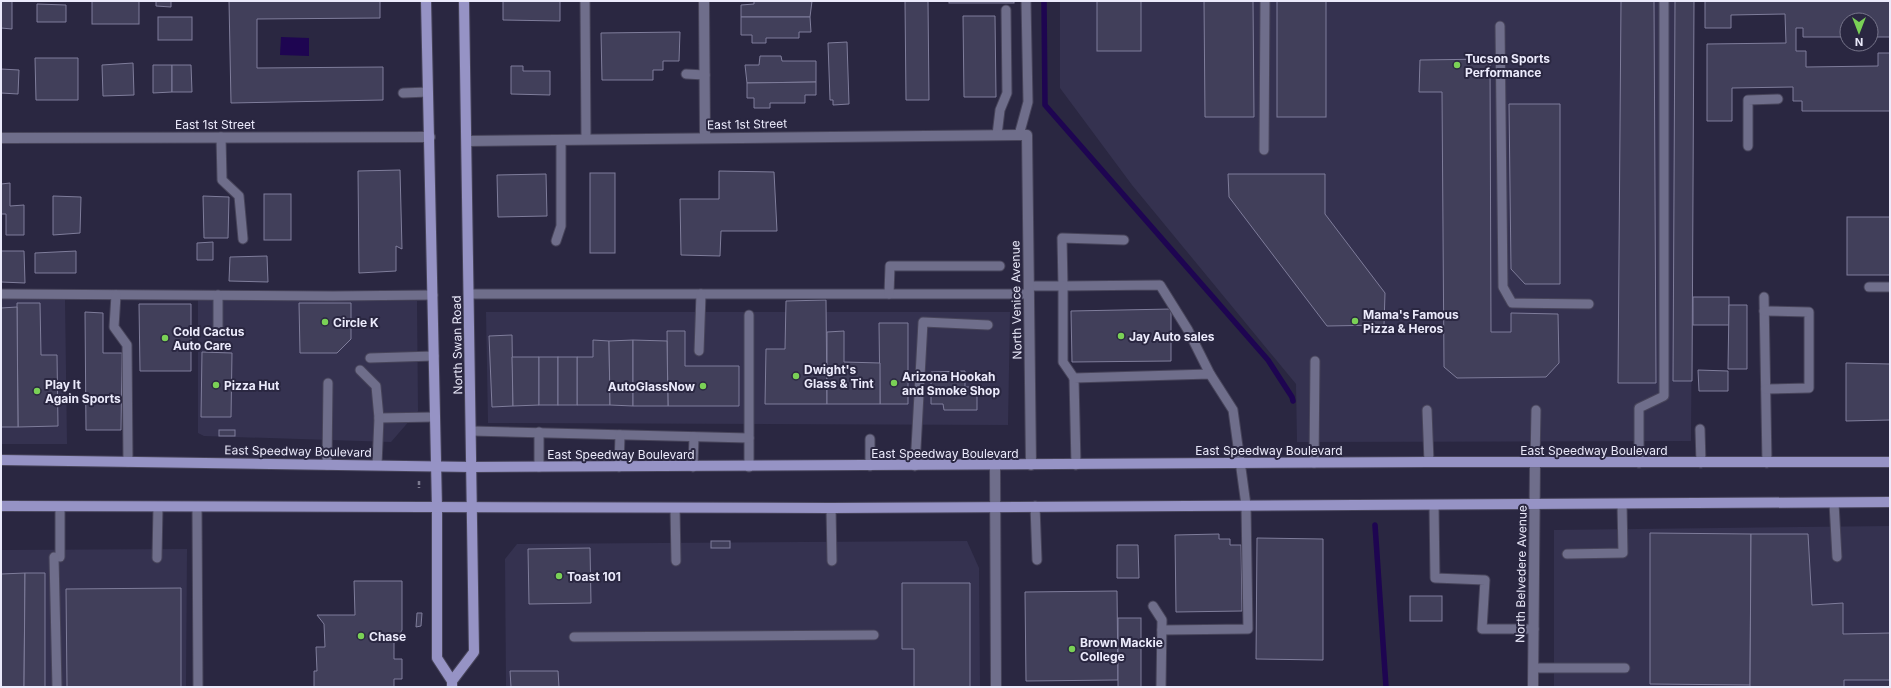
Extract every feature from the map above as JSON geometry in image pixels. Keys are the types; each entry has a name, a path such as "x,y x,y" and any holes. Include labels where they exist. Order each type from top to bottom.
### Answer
{"main road":[{"name":"North Swan Road","path":"426,1 437,508 437,658 452,684 474,652 472,431 464,1"},
{"name":"East Speedway Boulevard","path":"1,460 436,467 995,466 1429,462 1890,462"},
{"path":"1,506 831,508 1890,502"}],"street":[{"path":"704,1 705,138"},
{"name":"East 1st Street","path":"467,141 1023,135"},
{"name":"North Venice Avenue","path":"1023,135 1029,290 1030,465"},
{"name":"East 1st Street","path":"1,138 430,137"},
{"name":"North Belvedere Avenue","path":"1533,687 1535,462"},
{"path":"995,466 996,687"}],"lane":[{"path":"585,1 586,139"},
{"path":"1023,135 1028,102 1026,1"},
{"path":"1264,150 1265,1"},
{"path":"1639,463 1639,408 1664,396 1664,1"},
{"path":"998,135 1000,110 1006,93 1006,10"},
{"path":"1500,26 1502,287 1512,303 1589,304"},
{"path":"686,74 705,75"},
{"path":"403,92 428,92"},
{"path":"1748,146 1748,100 1778,99"},
{"path":"221,137 222,180 239,196 243,239"},
{"path":"556,242 561,226 561,140"},
{"path":"1076,465 1074,378 1063,362 1062,238 1124,240"},
{"path":"889,294 890,266 1000,266"},
{"path":"469,294 889,294 1029,290 1063,286 1160,285 1188,330 1210,374 1233,410 1246,505 1248,629 1162,630"},
{"path":"1870,287 1890,287"},
{"path":"1,294 333,296 433,295"},
{"path":"699,351 701,294"},
{"path":"116,295 114,326 127,345 128,462"},
{"path":"218,295 218,330"},
{"path":"1764,297 1767,463"},
{"path":"1764,312 1809,312 1809,388 1766,389"},
{"path":"749,315 749,467"},
{"path":"915,466 923,322 988,325"},
{"path":"370,358 434,356"},
{"path":"1314,463 1315,361"},
{"path":"360,370 376,386 379,418 377,465"},
{"path":"1074,378 1210,374"},
{"path":"327,465 328,383"},
{"path":"1428,410 1429,462"},
{"path":"1535,462 1536,410"},
{"path":"379,418 435,417"},
{"path":"1700,429 1701,463"},
{"path":"472,431 749,438"},
{"path":"539,432 540,467"},
{"path":"618,467 620,434"},
{"path":"693,467 694,437"},
{"path":"870,439 870,466"},
{"path":"1834,502 1837,557"},
{"path":"1567,554 1623,553 1622,504"},
{"path":"1434,505 1435,578 1485,580 1482,629 1534,629"},
{"path":"1035,506 1037,560"},
{"path":"58,687 58,557 60,507"},
{"path":"157,558 158,507"},
{"path":"197,507 198,687"},
{"path":"675,508 676,561"},
{"path":"831,508 832,561"},
{"path":"1153,606 1162,620 1160,687"},
{"path":"574,637 874,635"},
{"path":"1534,668 1625,668"}],"path":[{"path":"419,481 419,488"}],"shaded area":[{"path":"1060,1 1694,1 1691,441 1297,442 1296,384 1132,185 1060,88"},
{"path":"281,37 309,38 309,56 280,55"},
{"path":"1,299 65,299 67,444 1,444"},
{"path":"198,299 417,301 418,411 391,442 204,436 198,433"},
{"path":"486,312 1010,312 1008,425 488,423"},
{"path":"1890,526 1890,687 1554,687 1554,530"},
{"path":"967,541 979,568 980,687 506,687 505,559 517,544"},
{"path":"187,549 186,687 1,687 1,550"}],"building":[{"path":"1,1 12,1 12,29 1,28"},
{"path":"92,1 139,1 139,24 92,24"},
{"path":"156,1 171,1 171,7 156,6"},
{"path":"229,1 380,1 380,18 257,19 257,68 383,67 383,100 231,103"},
{"path":"503,1 560,1 560,21 503,20"},
{"path":"754,1 812,1 810,17 741,17 741,5 754,4"},
{"path":"905,1 928,1 929,100 906,100"},
{"path":"949,1 1014,1 1014,3 949,3"},
{"path":"1097,1 1141,1 1141,51 1097,51"},
{"path":"1204,1 1253,1 1254,117 1205,117"},
{"path":"1277,1 1326,1 1326,117 1277,117"},
{"path":"1621,1 1654,1 1656,383 1618,383"},
{"path":"1675,1 1694,1 1692,381 1673,381"},
{"path":"1705,1 1890,1 1890,37 1879,37 1879,12 1839,12 1839,37 1803,37 1803,28 1796,28 1796,51 1806,51 1806,67 1878,66 1878,53 1890,53 1890,111 1802,111 1802,101 1793,101 1793,87 1732,88 1732,121 1707,121 1707,44 1786,43 1785,14 1731,15 1731,28 1705,28"},
{"path":"37,4 66,5 66,22 37,22"},
{"path":"963,16 995,16 996,97 964,97"},
{"path":"158,17 192,17 192,40 158,40"},
{"path":"741,17 810,17 811,32 799,32 799,38 766,38 766,43 752,43 752,35 741,35"},
{"path":"680,32 679,61 663,61 663,70 653,70 653,80 602,80 601,33"},
{"path":"847,42 849,104 833,105 833,100 830,100 828,43"},
{"path":"760,56 781,56 782,61 816,61 816,82 747,83 745,65 759,65"},
{"path":"35,58 78,58 78,100 36,100"},
{"path":"1490,59 1491,332 1511,332 1511,313 1558,314 1559,363 1546,377 1457,378 1444,367 1442,92 1419,92 1420,60"},
{"path":"133,63 134,95 103,96 102,65"},
{"path":"153,65 172,65 172,92 153,93"},
{"path":"172,65 191,65 192,92 172,92"},
{"path":"511,66 523,66 523,71 550,71 550,95 511,94"},
{"path":"1,69 19,70 18,94 1,93"},
{"path":"816,82 816,95 805,95 805,103 770,103 770,108 754,108 754,98 747,98 747,83"},
{"path":"1509,104 1560,104 1560,284 1525,284 1511,269"},
{"path":"400,170 402,249 396,246 396,271 359,273 358,171"},
{"path":"719,171 774,172 777,231 721,231 720,256 681,255 680,199 719,199"},
{"path":"590,173 615,173 615,253 590,253"},
{"path":"546,174 547,216 498,217 497,175"},
{"path":"1228,174 1325,174 1325,214 1385,293 1384,325 1327,326 1229,197"},
{"path":"10,183 10,206 24,205 24,235 6,235 6,214 1,214 1,184"},
{"path":"264,194 291,194 291,240 264,240"},
{"path":"53,196 81,197 80,233 53,235"},
{"path":"203,196 229,197 228,238 204,238"},
{"path":"1847,217 1890,217 1890,275 1847,275"},
{"path":"213,242 213,260 197,260 197,243"},
{"path":"1,251 24,251 25,283 1,282"},
{"path":"76,251 76,273 35,273 35,253"},
{"path":"267,256 268,282 229,281 230,257"},
{"path":"1693,297 1729,297 1729,325 1693,325"},
{"name":"Dwight's Glass & Tint","path":"826,300 827,404 765,404 766,349 785,349 786,301"},
{"name":"Play It Again Sports","path":"17,303 40,303 41,355 57,355 58,426 18,427"},
{"name":"Circle K","path":"299,303 351,303 351,339 337,353 300,353"},
{"name":"Cold Cactus Auto Care","path":"139,304 191,304 191,371 140,371"},
{"path":"1729,305 1747,305 1747,369 1728,369"},
{"path":"17,307 18,427 1,427 1,308"},
{"name":"Jay Auto sales","path":"1171,309 1171,361 1072,362 1071,311"},
{"path":"85,312 103,313 103,353 122,353 121,430 86,430"},
{"name":"Arizona Hookah and Smoke Shop","path":"879,323 908,323 908,404 880,404"},
{"name":"AutoGlassNow","path":"667,331 685,331 685,366 739,366 739,406 668,406"},
{"path":"844,331 844,362 880,363 880,404 827,404 827,332"},
{"path":"512,335 513,406 492,407 489,336"},
{"path":"593,340 609,341 610,405 577,405 577,357 593,357"},
{"path":"633,340 633,406 610,405 609,341"},
{"path":"633,340 667,341 668,406 633,406"},
{"name":"Pizza Hut","path":"202,352 232,353 231,417 201,417"},
{"path":"512,357 539,357 539,405 513,406"},
{"path":"539,357 558,357 558,405 539,405"},
{"path":"558,357 577,357 577,405 558,405"},
{"path":"1846,363 1890,364 1890,420 1846,421"},
{"path":"1698,370 1728,371 1728,391 1699,391"},
{"path":"965,371 965,387 977,387 977,410 944,410 943,404 931,404 931,372"},
{"path":"219,430 235,430 235,436 219,436"},
{"path":"1650,533 1751,534 1750,685 1650,684"},
{"path":"1219,534 1219,539 1230,539 1230,545 1241,545 1242,611 1176,612 1175,535"},
{"path":"1751,534 1808,534 1812,605 1843,603 1843,634 1890,633 1890,680 1844,680 1844,687 1750,687"},
{"path":"1257,538 1323,539 1323,660 1256,659"},
{"path":"711,541 730,541 730,548 711,548"},
{"path":"1117,545 1138,545 1139,578 1117,578"},
{"name":"Toast 101","path":"590,548 591,603 529,604 528,549"},
{"path":"25,573 24,687 1,687 1,574"},
{"path":"25,573 45,573 45,687 24,687"},
{"name":"Chase","path":"354,581 402,581 402,630 394,643 394,659 402,659 402,679 394,679 394,687 314,687 314,671 317,671 316,647 325,647 324,624 317,615 355,615"},
{"path":"902,583 970,583 970,687 914,687 914,649 902,649"},
{"path":"181,588 181,687 67,687 66,589"},
{"name":"Brown Mackie College","path":"1117,591 1118,680 1026,681 1025,592"},
{"path":"1410,596 1442,596 1442,621 1410,621"},
{"path":"417,613 422,613 421,626 416,627"},
{"path":"1118,618 1141,618 1141,687 1118,687"},
{"path":"510,671 558,671 559,687 511,687"}],"waterway":[{"path":"1044,1 1045,105 1268,360 1292,397 1293,401"},
{"path":"1375,525 1386,687"}],"place":[{"name":"Tucson Sports Performance","path":"1457,65"},
{"name":"Mama's Famous Pizza & Heros","path":"1355,321"},
{"name":"Circle K","path":"325,322"},
{"name":"Jay Auto sales","path":"1121,336"},
{"name":"Cold Cactus Auto Care","path":"165,338"},
{"name":"Dwight's Glass & Tint","path":"796,376"},
{"name":"Arizona Hookah and Smoke Shop","path":"894,383"},
{"name":"Pizza Hut","path":"216,385"},
{"name":"AutoGlassNow","path":"703,386"},
{"name":"Play It Again Sports","path":"37,391"},
{"name":"Toast 101","path":"559,576"},
{"name":"Chase","path":"361,636"},
{"name":"Brown Mackie College","path":"1072,649"}]}
